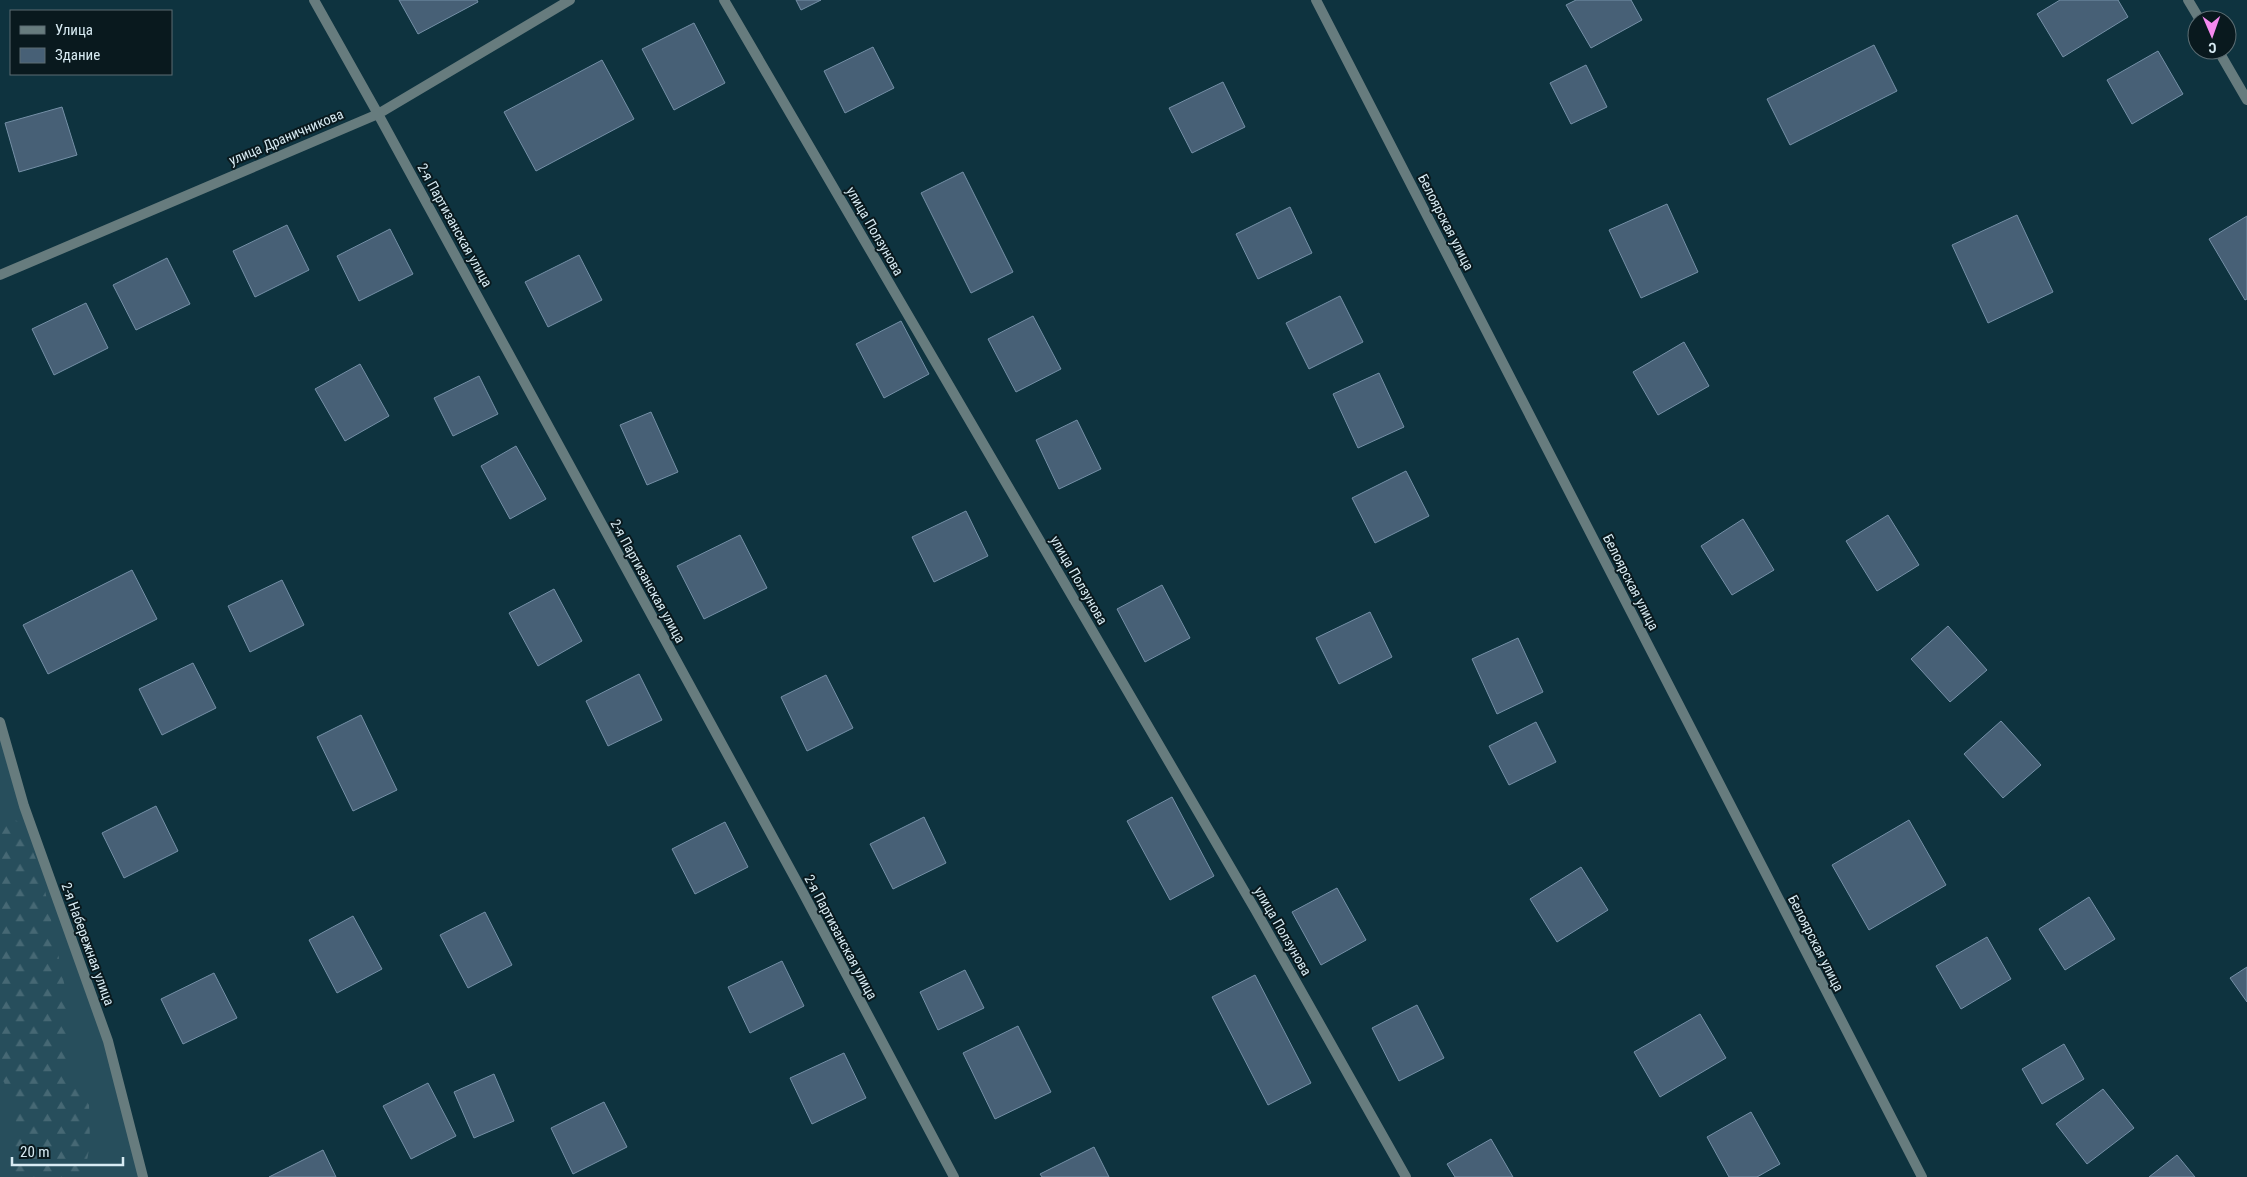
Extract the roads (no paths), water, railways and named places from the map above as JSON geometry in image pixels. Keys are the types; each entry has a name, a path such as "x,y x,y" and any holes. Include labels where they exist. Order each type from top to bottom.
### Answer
{"street":[{"name":"2-я Партизанская улица","path":"314,0 801,889 954,1177"},
{"name":"улица Драничникова","path":"0,275 378,114 570,0"},
{"name":"улица Ползунова","path":"724,0 1256,911 1406,1177"},
{"name":"Белоярская улица","path":"1316,0 1922,1177"},
{"path":"2224,60 2247,100"},
{"name":"2-я Набережная улица","path":"0,722 24,806 108,1041 144,1177"}]}
